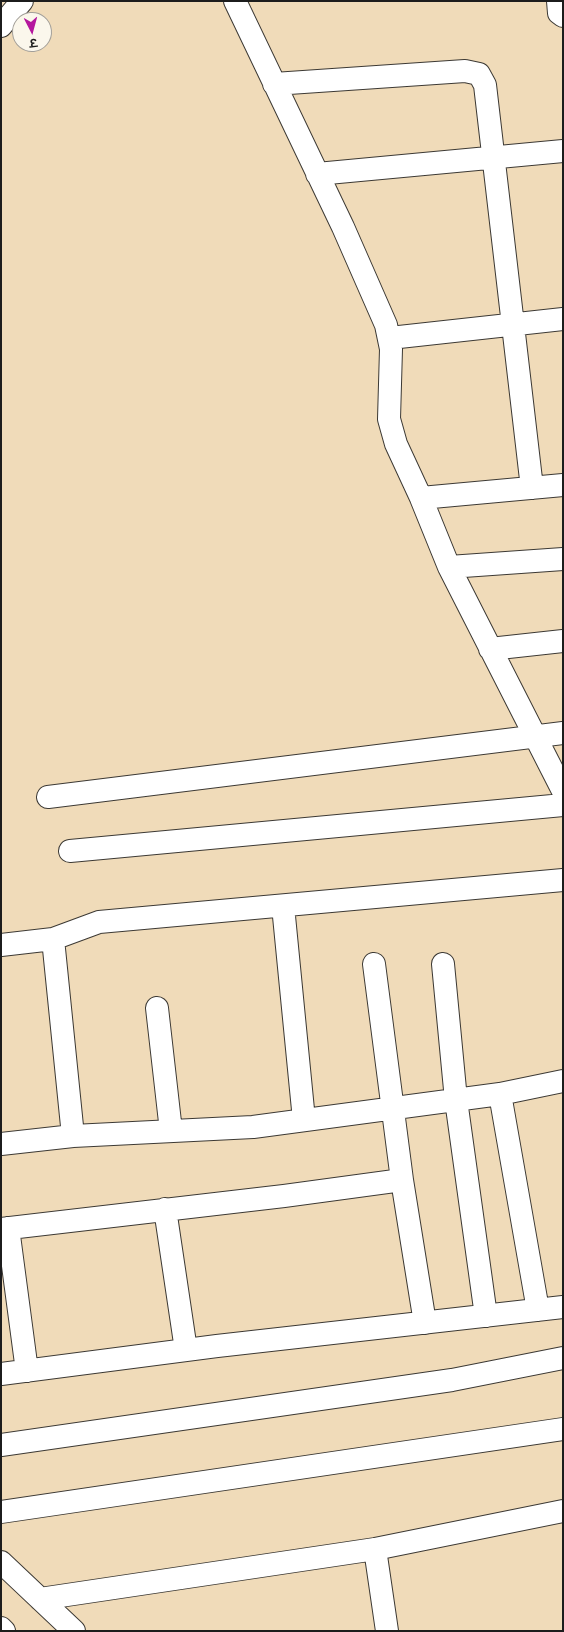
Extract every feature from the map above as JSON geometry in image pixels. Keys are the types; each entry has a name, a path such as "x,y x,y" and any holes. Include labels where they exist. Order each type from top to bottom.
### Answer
{"main road":[{"path":"1,26 22,1"},
{"path":"234,1 317,174 386,325 390,338 391,349 389,419 396,444 421,498 449,567 563,791"},
{"path":"558,1 560,13 563,16"},
{"path":"274,84 465,71 479,74 485,85 532,488"},
{"path":"317,174 563,151"},
{"path":"390,338 563,318"},
{"path":"421,498 563,485"},
{"path":"449,567 563,559"},
{"path":"490,649 563,641"},
{"path":"48,797 563,733"},
{"path":"70,851 563,805"},
{"path":"1,945 53,940 98,922 563,880"},
{"path":"283,906 304,1120"},
{"path":"53,940 73,1136"},
{"path":"374,964 402,1180 425,1323"},
{"path":"443,964 456,1100 486,1316"},
{"path":"157,1008 171,1131"},
{"path":"1,1144 73,1136 254,1127 500,1094 563,1081"},
{"path":"500,1094 538,1310"},
{"path":"27,1371 5,1229 284,1196 402,1180"},
{"path":"165,1209 186,1350"},
{"path":"1,1374 186,1350 563,1307"},
{"path":"1,1445 452,1380 563,1358"},
{"path":"1,1512 563,1429"},
{"path":"40,1599 375,1549 563,1511"},
{"path":"375,1549 384,1630"},
{"path":"1,1562 74,1631"},
{"path":"1,1628 4,1631"}]}
